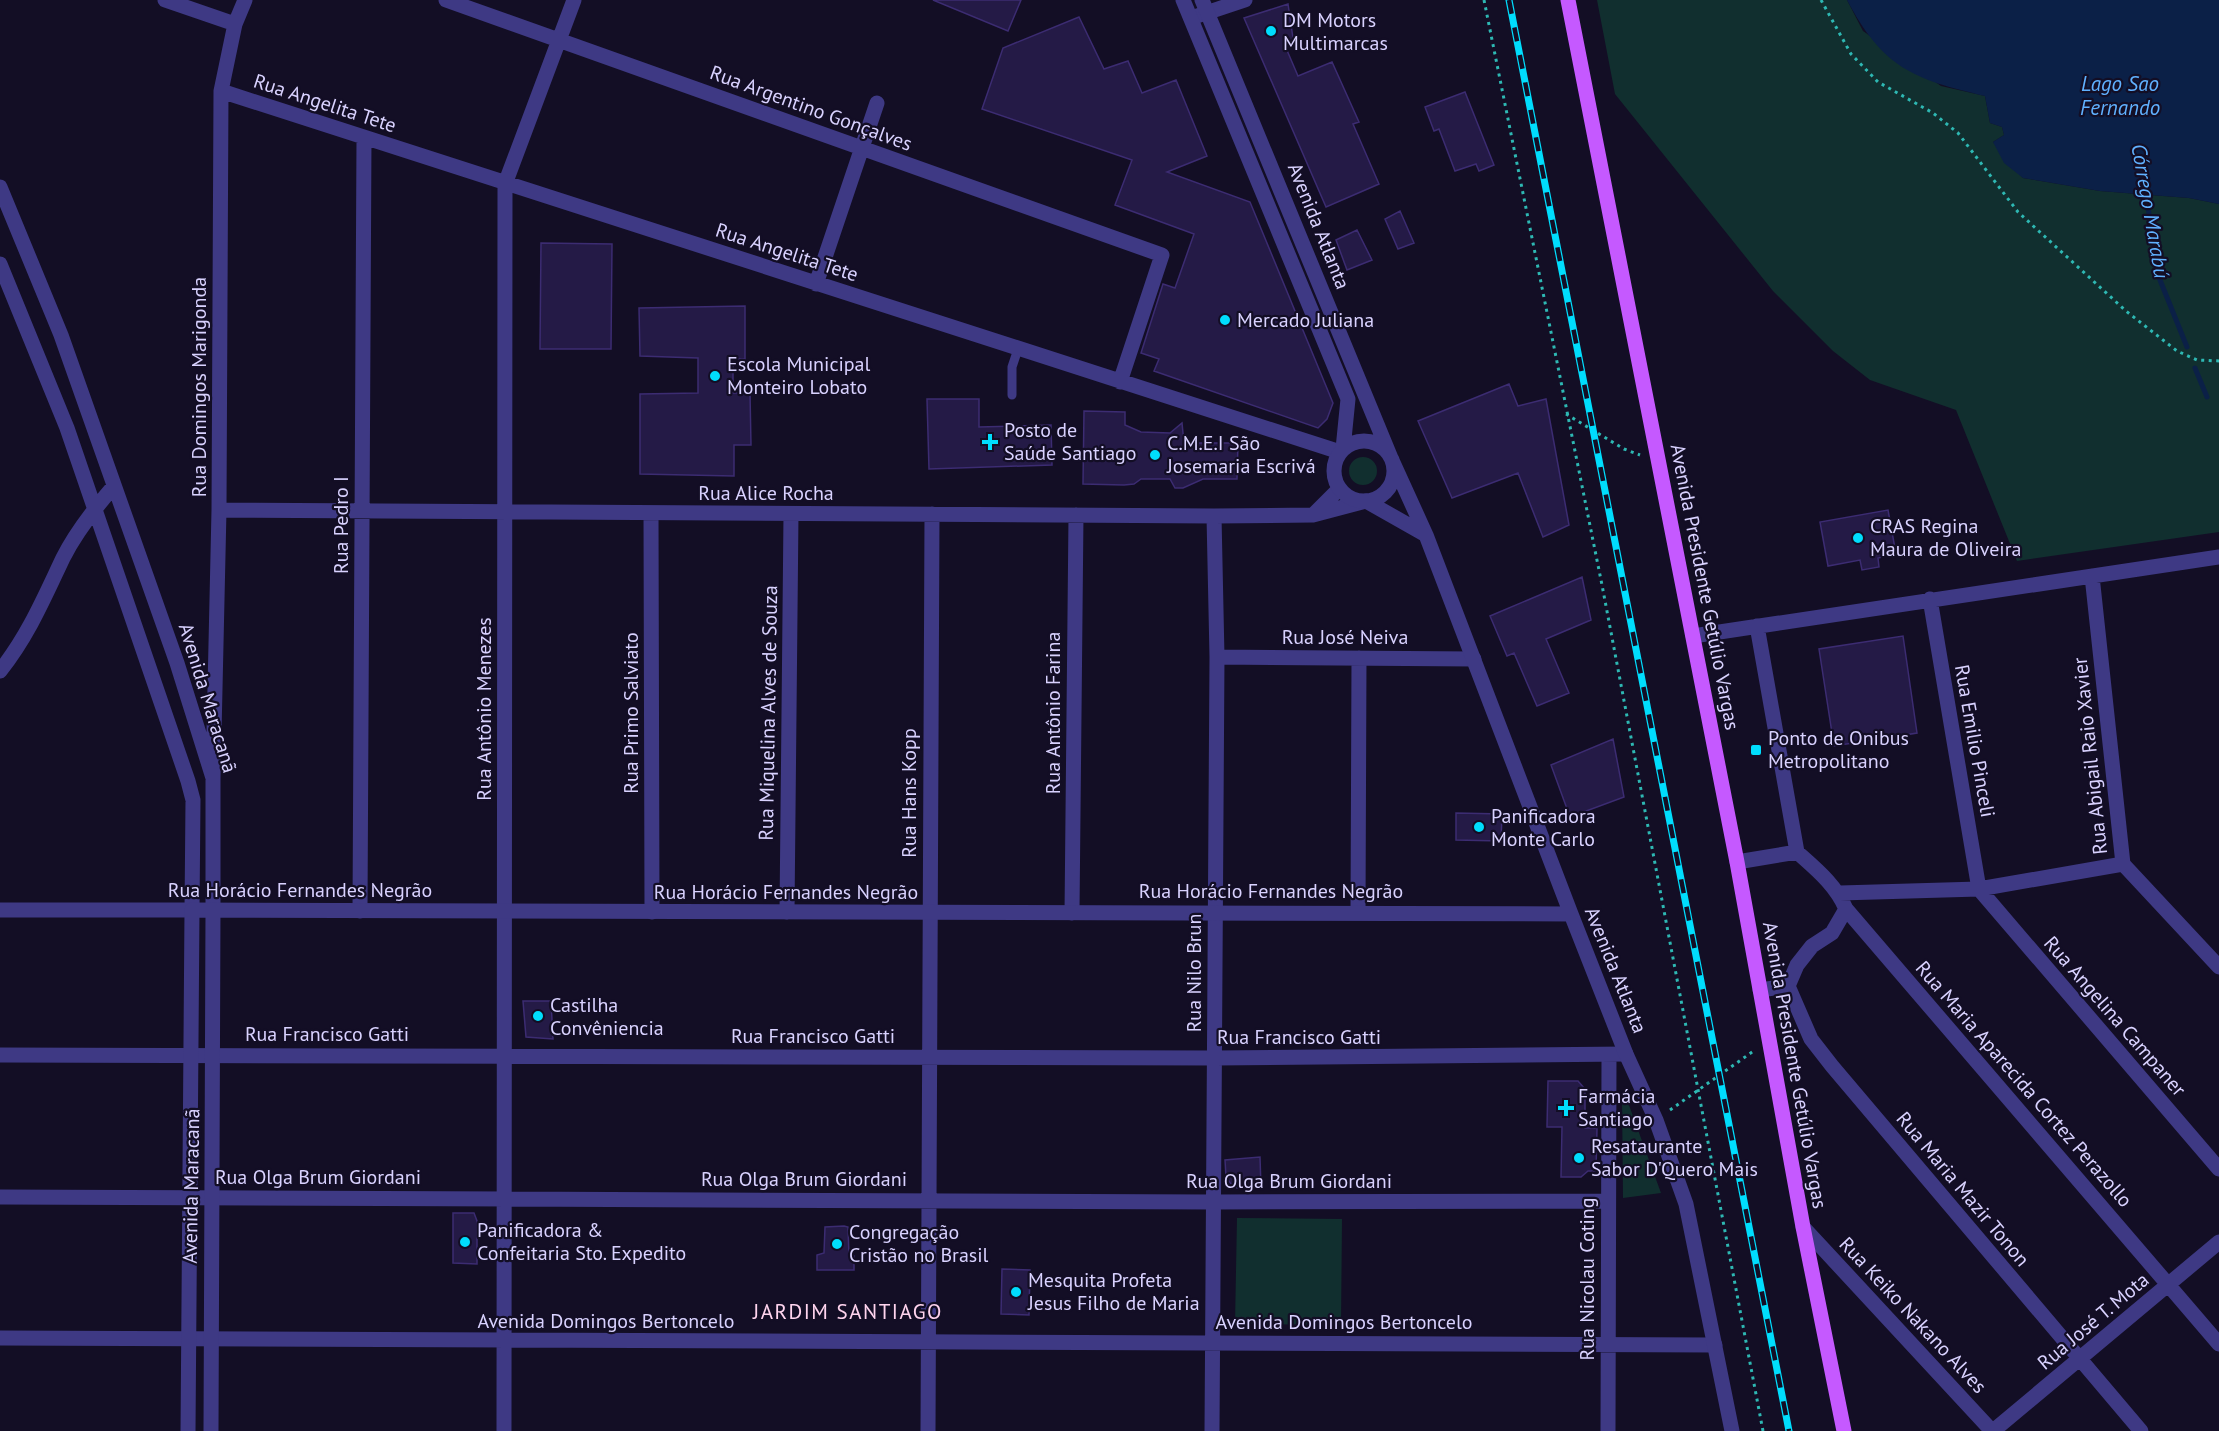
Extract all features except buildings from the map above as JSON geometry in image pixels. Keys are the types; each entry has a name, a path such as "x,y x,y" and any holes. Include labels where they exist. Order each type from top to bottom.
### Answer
{"main road":[{"name":"Avenida Presidente Getúlio Vargas","path":"1569,0 1737,862 1803,1227 1844,1431"}],"street":[{"path":"165,0 235,24"},
{"name":"Rua Domingos Marigonda","path":"213,778 219,510 222,91 235,24 245,0"},
{"name":"Rua Argentino Gonçalves","path":"446,0 1162,255 1120,382"},
{"name":"Rua Antônio Menezes","path":"504,1431 505,184 574,0"},
{"name":"Avenida Atlanta","path":"1183,0 1348,399 1342,450"},
{"path":"1191,18 1205,6 1245,0"},
{"name":"Avenida Atlanta","path":"1205,6 1391,458 1426,535 1626,1054 1656,1120 1686,1204 1732,1431"},
{"name":"Rua Angelita Tete","path":"222,91 1120,382 1342,450"},
{"path":"816,284 877,103"},
{"path":"1242,139 1259,133"},
{"name":"Rua Pedro I","path":"360,911 364,138"},
{"name":"Avenida Maracanã","path":"0,187 61,335 177,663 213,778 211,1431"},
{"name":"Avenida Maracanã","path":"0,264 67,428 193,801 188,1431"},
{"path":"1366,501 1375,499 1390,486 1394,468 1386,451 1370,442 1351,444 1342,450 1333,470 1339,489 1346,496 1366,501 1426,535"},
{"path":"0,671 22,642 40,611 64,556 94,510 114,486"},
{"path":"1312,515 1339,489"},
{"name":"Rua Alice Rocha","path":"219,510 1214,516 1312,515 1366,501"},
{"name":"Rua Primo Salviato","path":"651,513 652,912"},
{"name":"Rua Miquelina Alves de Souza","path":"787,912 791,514"},
{"name":"Rua Hans Kopp","path":"928,1431 932,514"},
{"name":"Rua Antônio Farina","path":"1072,913 1076,515"},
{"name":"Rua Nilo Brun","path":"1212,1431 1217,657 1214,516"},
{"path":"1693,636 2219,557"},
{"name":"Rua Abigail Raio Xavier","path":"2092,576 2123,864 2219,967"},
{"name":"Rua Emilio Pinceli","path":"1930,599 1979,890"},
{"path":"1737,862 1797,852 1757,626"},
{"name":"Rua José Neiva","path":"1217,657 1474,659"},
{"path":"1358,912 1359,658"},
{"path":"188,781 213,778"},
{"name":"Rua Maria Aparecida Cortez Perazollo","path":"1797,852 1840,893 1846,909 2219,1344"},
{"path":"1840,893 1979,890 2123,864"},
{"name":"Rua Angelina Campaner","path":"1979,890 2219,1169"},
{"path":"1760,990 1788,986 1797,965 1812,946 1832,933 1846,909"},
{"name":"Rua Horácio Fernandes Negrão","path":"0,910 1571,914"},
{"name":"Rua Maria Mazir Tonon","path":"1788,986 1802,1022 1825,1057 2141,1431"},
{"path":"192,989 213,989"},
{"name":"Rua Francisco Gatti","path":"0,1055 1215,1058 1626,1054"},
{"name":"Rua Nicolau Coting","path":"1608,1431 1609,1055"},
{"name":"Rua Olga Brum Giordani","path":"0,1197 1214,1202 1607,1201"},
{"name":"Rua Keiko Nakano Alves","path":"1803,1227 1993,1431"},
{"name":"Rua José T. Mota","path":"1993,1431 2219,1242"},
{"path":"190,1264 212,1264"},
{"name":"Avenida Domingos Bertoncelo","path":"0,1338 188,1341 1715,1345"}],"lane":[{"path":"1012,395 1012,367 1018,349"}],"path":[{"path":"1484,0 1602,585 1764,1431"},
{"path":"1821,0 1851,54 1878,82 1934,113 1958,133 2018,212 2126,311 2177,351 2197,360 2219,361"},
{"path":"1566,414 1624,449 1658,461"},
{"path":"1656,1120 1770,1040"}],"green space":[{"path":"1597,0 1847,0 1863,31 1941,86 1985,96 1990,123 2002,127 2004,135 1993,142 2023,178 2100,191 2189,198 2219,204 2219,532 2017,561 1956,410 1870,380 1833,351 1773,291 1615,94"},
{"path":"1363,457 1373,461 1377,471 1373,481 1363,485 1353,481 1349,471 1353,461"},
{"path":"1622,1097 1626,1097 1661,1193 1623,1198"},
{"path":"1237,1218 1342,1219 1341,1325 1235,1324"}],"water":[{"name":"Lago Sao Fernando","path":"1847,0 2219,0 2219,204 2189,198 2100,191 2023,178 2004,163 1993,142 2004,135 2002,127 1990,123 1985,96 1938,83 1902,67 1874,41"}],"waterway":[{"name":"Córrego Marabú","path":"2145,187 2158,275 2187,347"},
{"name":"Córrego Marabú","path":"2195,368 2207,397"}],"railway":[{"path":"1509,0 1789,1431"}],"place":[{"name":"DM Motors Multimarcas","path":"1271,31"},
{"name":"Mercado Juliana","path":"1225,320"},
{"name":"Escola Municipal Monteiro Lobato","path":"715,376"},
{"name":"Posto de Saúde Santiago","path":"990,442"},
{"name":"C.M.E.I São Josemaria Escrivá","path":"1155,455"},
{"name":"CRAS Regina Maura de Oliveira","path":"1858,538"},
{"name":"Ponto de Onibus Metropolitano","path":"1756,750"},
{"name":"Panificadora Monte Carlo","path":"1479,827"},
{"name":"Castilha Convêniencia","path":"538,1016"},
{"name":"Farmácia Santiago","path":"1566,1108"},
{"name":"Resataurante Sabor D'Quero Mais","path":"1579,1158"},
{"name":"Panificadora & Confeitaria Sto. Expedito","path":"465,1242"},
{"name":"Congregação Cristão no Brasil","path":"837,1244"},
{"name":"Mesquita Profeta Jesus Filho de Maria","path":"1016,1292"}],"district":[{"name":"JARDIM SANTIAGO","path":"848,1312"}]}
